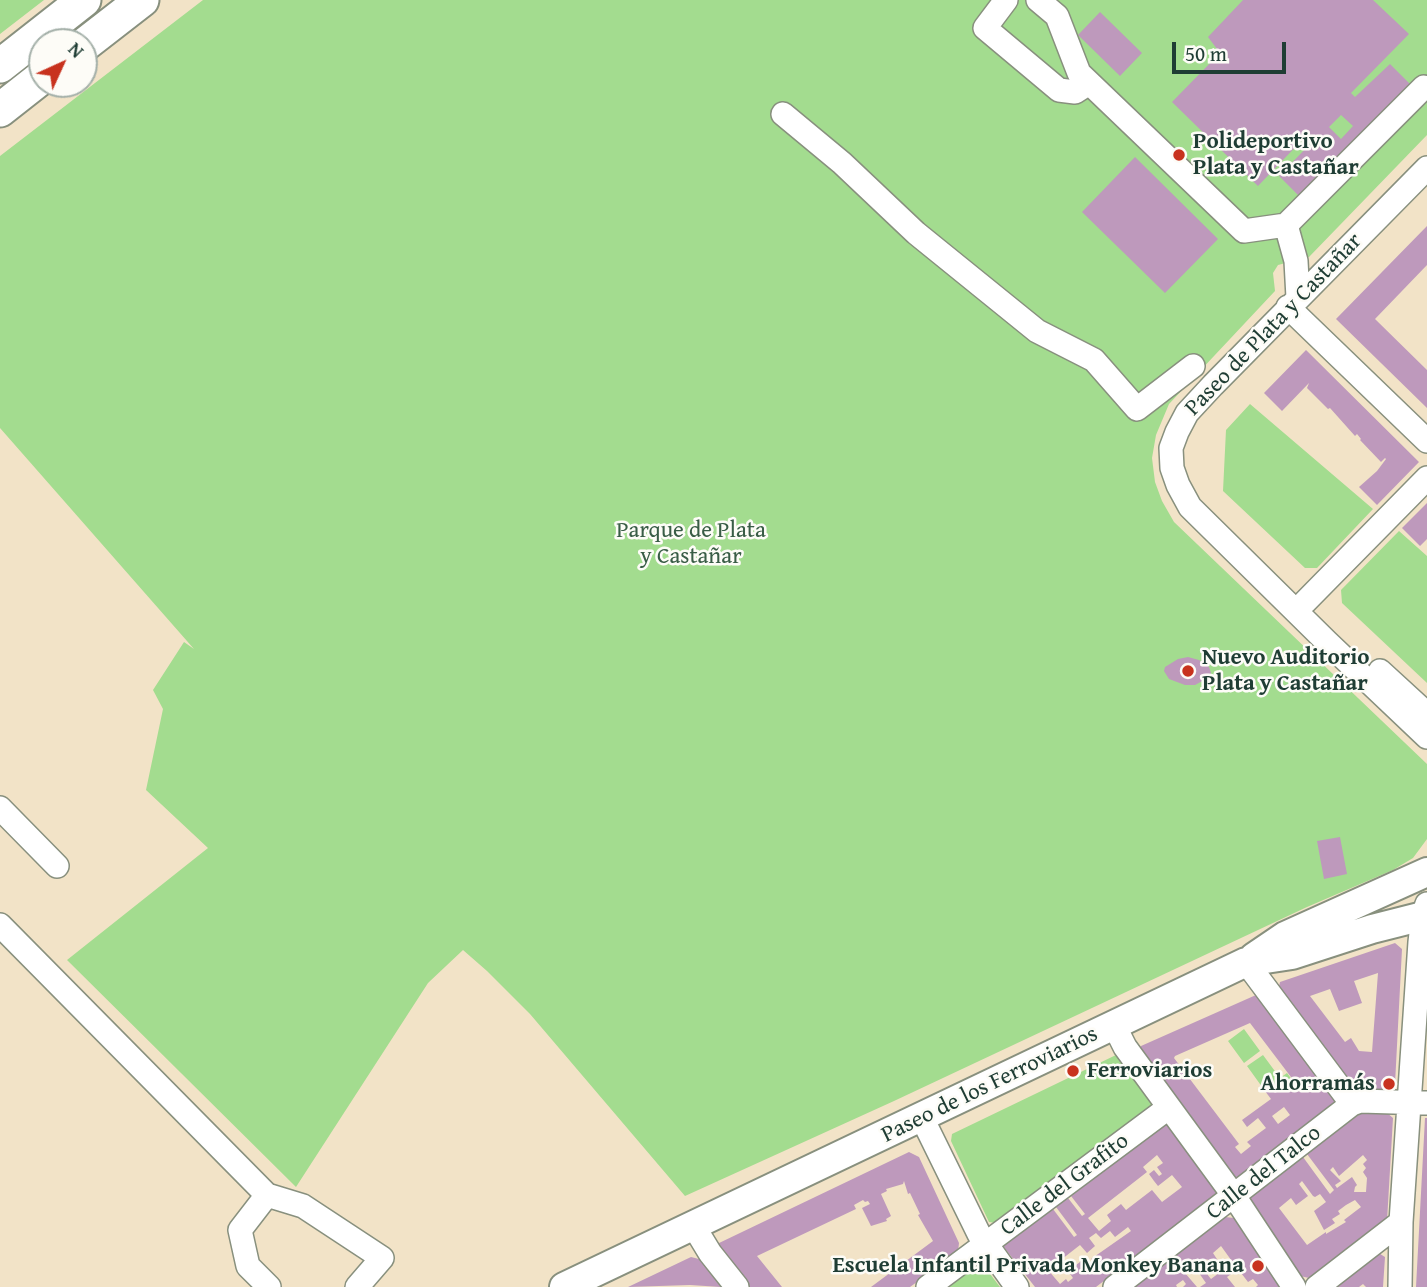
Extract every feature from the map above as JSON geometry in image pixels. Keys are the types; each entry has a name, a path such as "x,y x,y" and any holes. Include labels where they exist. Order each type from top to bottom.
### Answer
{"highway":[{"path":"0,66 84,0"},
{"path":"98,34 142,0"},
{"path":"0,110 28,89"}],"main road":[{"path":"1246,962 1285,936 1427,872"},
{"name":"Paseo de los Ferroviarios","path":"564,1287 1246,962 1292,955 1426,912"}],"street":[{"path":"1006,0 985,28 1059,90 1076,92 1089,83"},
{"path":"1038,0 1057,16 1079,73 1244,231 1286,225 1424,87 1427,88"},
{"path":"783,114 827,149 916,233 1037,331 1094,360 1137,409 1194,366"},
{"name":"Paseo de Plata y Castañar","path":"1425,179 1187,413 1171,448 1172,468 1191,507 1427,737"},
{"path":"1286,225 1296,261 1295,307 1427,441"},
{"name":"Paseo de Plata y Castañar","path":"1295,307 1196,423 1188,446 1186,469 1189,485 1200,501 1427,714"},
{"path":"1305,602 1427,478"},
{"path":"0,808 57,866"},
{"path":"1400,1287 1401,1222 1418,1103 1426,912"},
{"path":"0,925 267,1195 303,1206 382,1258 358,1287"},
{"path":"1246,962 1352,1104 1360,1101 1418,1103"},
{"path":"1114,1026 1125,1047 1234,1196 1294,1287"},
{"name":"Calle del Talco","path":"1115,1287 1352,1104"},
{"name":"Calle del Grafito","path":"928,1287 1168,1108"},
{"path":"922,1118 979,1234 1017,1287"},
{"path":"267,1195 240,1230 248,1266 269,1287"},
{"path":"1317,1287 1401,1222"},
{"path":"693,1225 710,1253 737,1287"}],"green space":[{"path":"0,0 44,0 0,34"},
{"name":"Parque de Plata y Castañar","path":"203,0 1427,0 1427,135 1309,257 1278,265 1273,273 1275,291 1169,404 1156,435 1152,458 1155,482 1174,522 1427,764 1427,839 1413,858 1393,870 1307,907 685,1196 530,1014 463,950 428,983 296,1187 67,960 208,848 146,790 163,709 153,690 184,642 194,649 0,428 0,156 75,98 98,98 98,81"},
{"path":"1250,404 1373,509 1317,568 1305,568 1223,491 1226,430"},
{"path":"1399,531 1427,556 1427,683 1342,603 1341,590"},
{"path":"1244,1029 1260,1051 1244,1063 1228,1041"},
{"path":"1116,1055 1153,1106 996,1223 989,1222 951,1141 952,1134"},
{"path":"1263,1055 1280,1078 1287,1073 1293,1081 1280,1091 1274,1084 1265,1091 1247,1066"},
{"path":"981,1262 1000,1287 949,1287"}],"building":[{"path":"1243,0 1373,0 1409,34 1351,93 1355,97 1390,64 1410,84 1300,197 1279,176 1312,142 1306,136 1258,186 1172,102 1220,53 1208,37","holes":["1341,115 1353,126 1341,139 1329,127"]},
{"path":"1100,12 1142,53 1120,76 1078,35"},
{"path":"1135,157 1218,239 1165,293 1082,212"},
{"path":"1427,226 1427,265 1375,319 1427,370 1427,408 1336,319"},
{"path":"1306,350 1419,462 1377,505 1359,487 1377,471 1385,458 1381,462 1357,434 1355,436 1330,408 1307,388 1309,383 1282,411 1264,393"},
{"path":"1427,503 1427,539 1420,546 1402,528"},
{"name":"Nuevo Auditorio Plata y Castañar","path":"1188,657 1209,667 1211,673 1208,678 1195,685 1185,685 1169,679 1164,671 1165,667 1178,659"},
{"path":"1340,837 1347,874 1324,879 1317,841"},
{"path":"1395,943 1402,949 1395,1084 1389,1091 1354,1091 1278,991 1280,982","holes":["1378,973 1372,1052 1359,1051 1351,1038 1345,1042 1310,996 1330,989 1339,1011 1362,1003 1354,981"]},
{"path":"1256,995 1335,1096 1334,1106 1236,1179 1140,1051 1141,1046","holes":["1250,1023 1294,1081 1280,1091 1274,1084 1265,1091 1271,1099 1242,1120 1247,1127 1258,1118 1266,1128 1247,1142 1251,1146 1241,1154 1235,1147 1239,1144 1174,1058","1284,1107 1290,1115 1278,1124 1272,1116"]},
{"path":"1365,1110 1386,1112 1393,1118 1387,1221 1309,1278 1300,1276 1249,1199 1303,1157 1330,1194 1334,1190 1307,1154","holes":["1363,1155 1367,1160 1363,1164 1366,1168 1363,1172 1367,1178 1366,1192 1354,1192 1357,1185 1352,1177 1337,1188 1335,1185 1341,1181 1330,1170 1333,1167 1339,1176","1302,1181 1313,1196 1320,1194 1326,1202 1314,1211 1324,1230 1335,1223 1332,1219 1340,1214 1338,1211 1346,1205 1355,1200 1361,1207 1344,1220 1346,1222 1307,1245 1279,1208 1291,1198 1296,1205 1308,1196 1299,1184"]},
{"path":"1425,1118 1427,1287 1416,1287"},
{"path":"1167,1123 1218,1193 1096,1287 1035,1287 1003,1246 1053,1209 1074,1237 1077,1235 1056,1207 1068,1198 1082,1216 1085,1214 1071,1196","holes":["1157,1155 1163,1163 1157,1167 1162,1174 1159,1176 1154,1170 1149,1174 1154,1181 1158,1186 1172,1175 1182,1187 1162,1202 1152,1190 1126,1210 1121,1204 1107,1215 1111,1221 1099,1231 1088,1218 1147,1172 1143,1167","1128,1227 1131,1231 1091,1259 1094,1262 1089,1266 1084,1259 1068,1271 1073,1278 1068,1282 1066,1279 1060,1284 1048,1270 1080,1245 1087,1253 1095,1246 1089,1238 1096,1233 1101,1238 1110,1231 1115,1237"]},
{"path":"909,1152 919,1157 959,1243 958,1252 910,1287 871,1287 933,1241 918,1215 920,1214 904,1181 903,1184 886,1189 887,1191 881,1194 891,1216 887,1221 871,1226 862,1208 870,1204 863,1200 854,1205 856,1209 757,1256 782,1287 750,1287 717,1244"},
{"path":"1225,1217 1234,1218 1281,1287 1256,1287 1258,1285 1253,1279 1248,1282 1238,1269 1227,1277 1235,1287 1200,1287 1206,1283 1194,1266 1185,1273 1197,1287 1183,1287 1186,1284 1183,1280 1177,1287 1134,1287","holes":["1221,1246 1234,1264 1224,1270 1213,1253","1207,1259 1219,1273 1211,1279 1200,1265"]},
{"path":"1377,1252 1385,1257 1383,1287 1366,1287 1363,1284 1359,1287 1333,1287"},
{"path":"691,1257 699,1259 721,1287 628,1287"}],"place":[{"name":"Polideportivo Plata y Castañar","path":"1179,155"},
{"name":"Nuevo Auditorio Plata y Castañar","path":"1188,671"},
{"name":"Ferroviarios","path":"1073,1071"},
{"name":"Ahorramás","path":"1389,1084"},
{"name":"Escuela Infantil Privada Monkey Banana","path":"1258,1266"}]}
